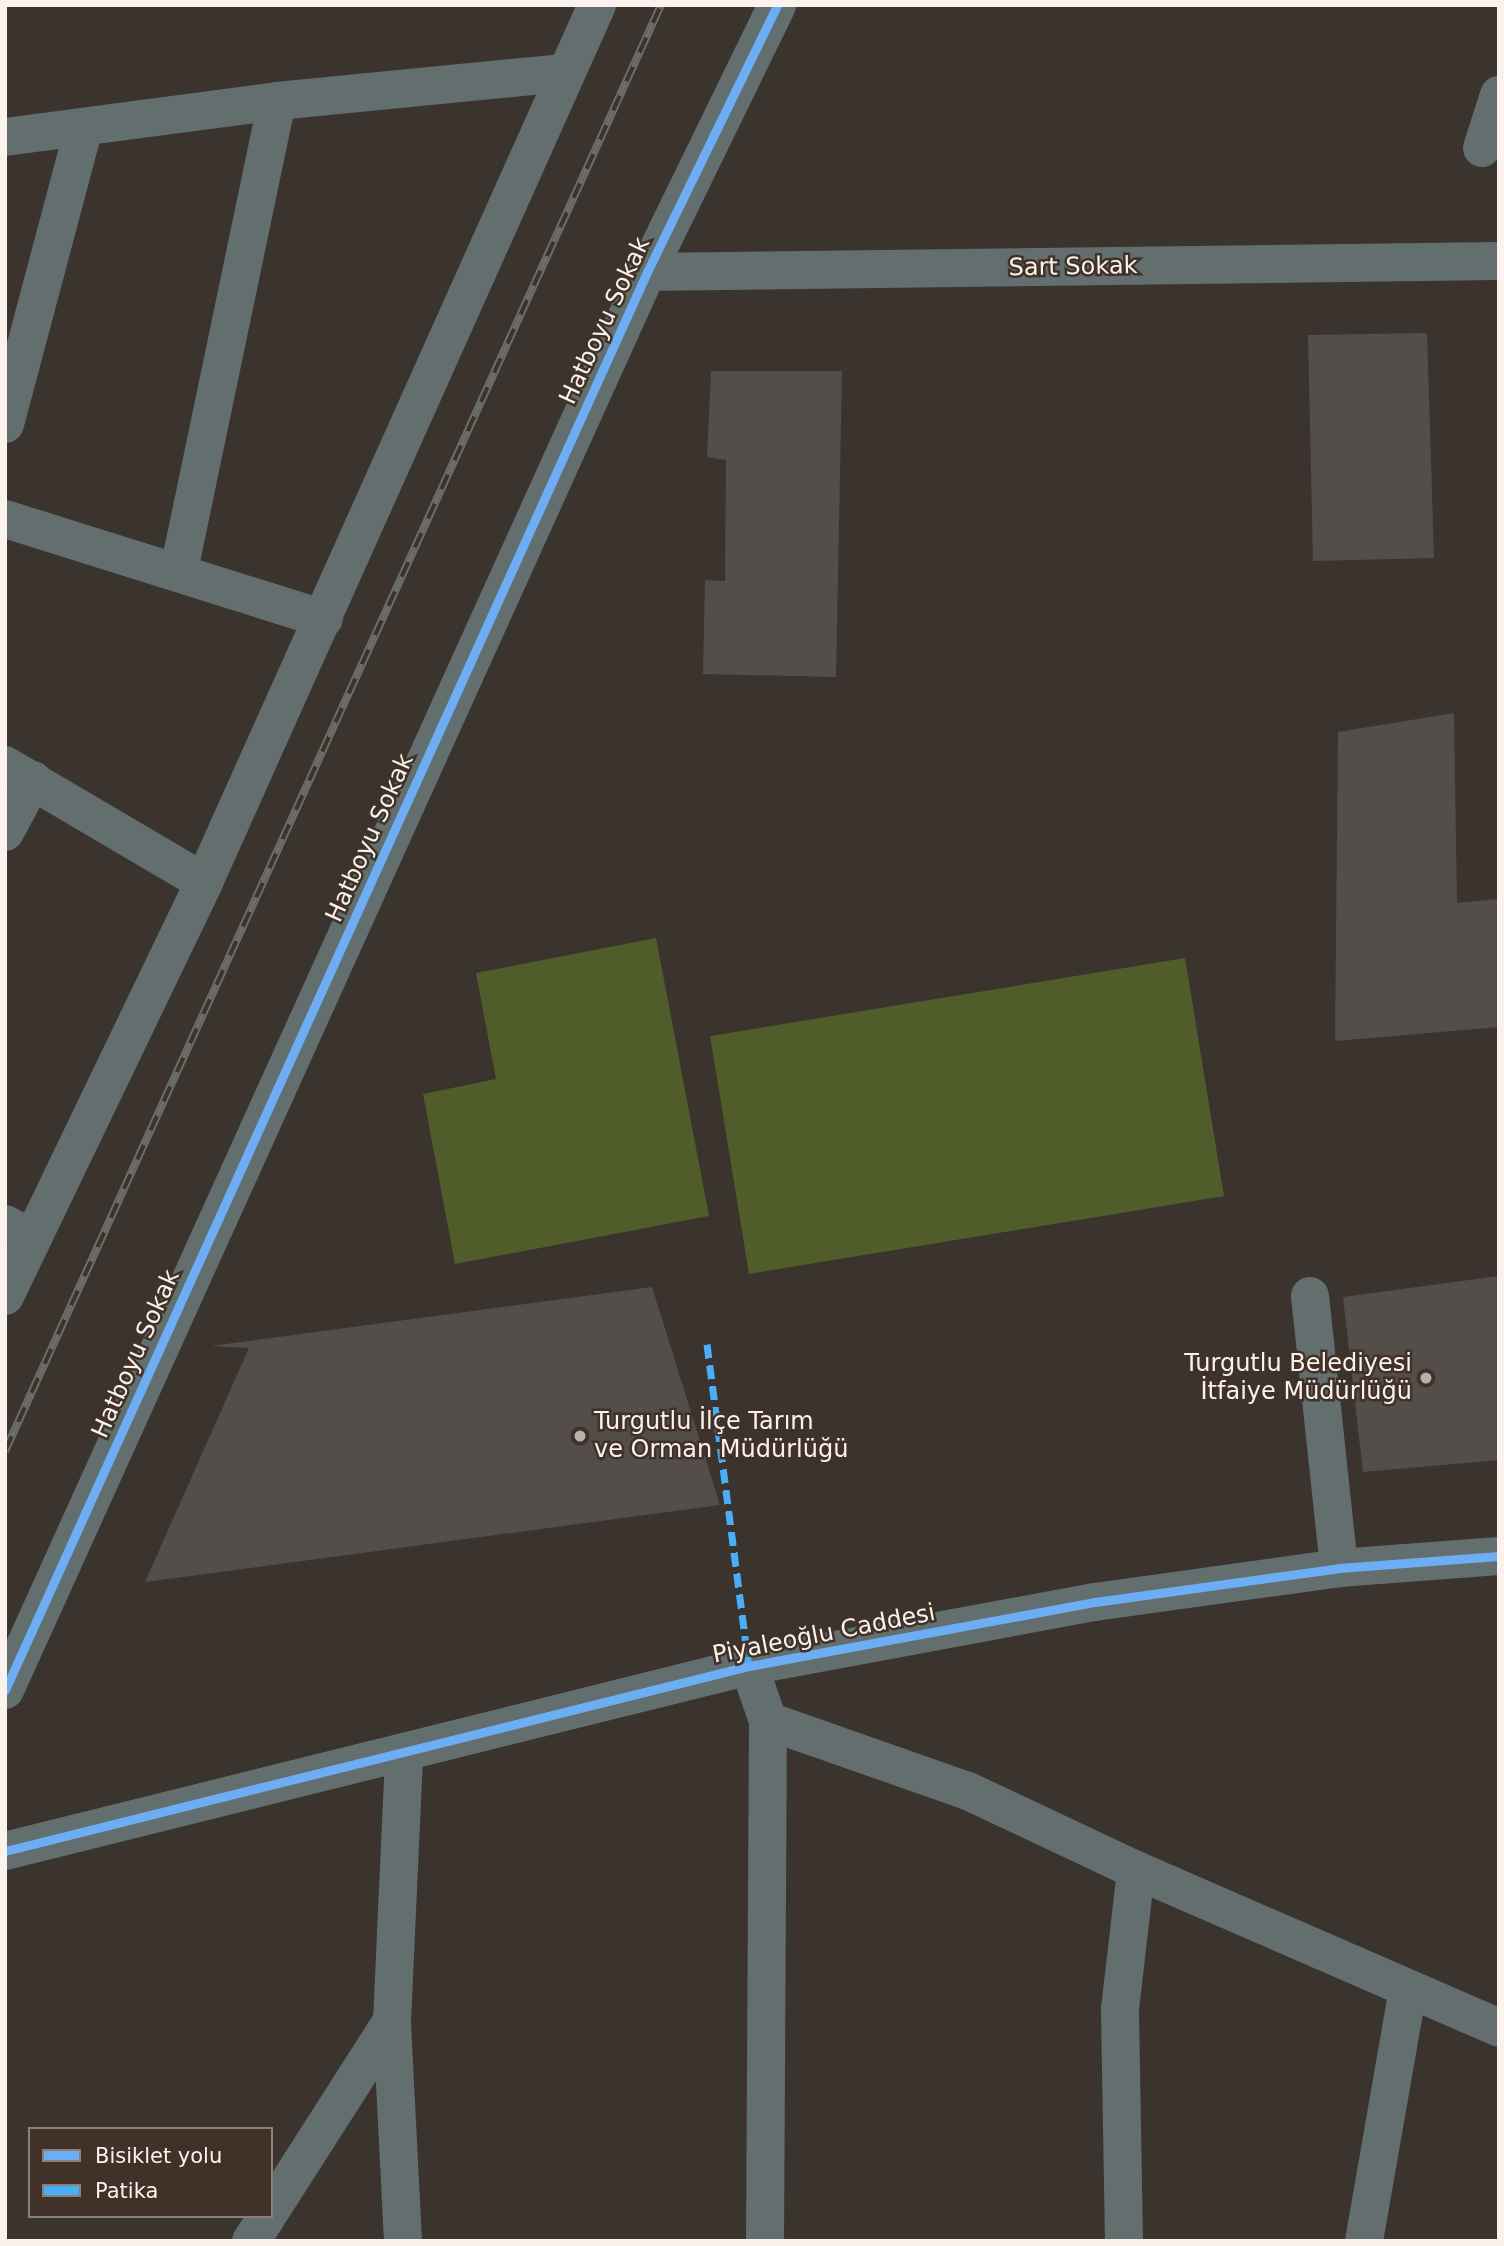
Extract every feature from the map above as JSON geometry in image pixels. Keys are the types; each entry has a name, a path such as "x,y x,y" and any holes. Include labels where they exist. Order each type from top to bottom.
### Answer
{"street":[{"path":"5,1296 19,1231 204,882 324,620 597,5"},
{"name":"Hatboyu Sokak","path":"5,1690 647,272 777,5"},
{"path":"5,137 277,101 565,73"},
{"path":"1482,148 1499,95"},
{"path":"179,570 277,101"},
{"path":"5,424 84,127"},
{"name":"Sart Sokak","path":"647,272 1499,261"},
{"path":"5,519 179,570 324,620"},
{"path":"5,832 19,772 204,882"},
{"path":"1310,1296 1339,1568"},
{"name":"Piyaleoğlu Caddesi","path":"5,1851 404,1754 748,1666 1096,1602 1339,1568 1499,1556"},
{"path":"748,1666 768,1721 765,2241"},
{"path":"768,1721 968,1791 1136,1870 1499,2028"},
{"path":"403,2241 392,2021 404,1754"},
{"path":"1124,2241 1120,2009 1136,1870"},
{"path":"1364,2241 1408,1990"},
{"path":"273,2207 392,2021"},
{"path":"251,2241 266,2218"}],"green space":[{"path":"656,938 709,1216 455,1264 423,1094 496,1079 476,973"},
{"path":"1185,958 1224,1196 749,1274 710,1036"}],"building":[{"path":"1427,333 1434,558 1313,561 1308,335"},
{"path":"711,371 842,371 836,677 703,674 705,580 725,581 726,460 707,457"},
{"path":"1454,713 1457,903 1499,899 1499,1027 1335,1041 1338,732"},
{"name":"Turgutlu Belediyesi İtfaiye Müdürlüğü","path":"1499,1276 1499,1460 1363,1472 1343,1297"},
{"name":"Turgutlu İlçe Tarım ve Orman Müdürlüğü","path":"652,1287 720,1505 145,1582 249,1348 211,1346"}],"railway":[{"path":"5,1451 661,5"}],"marked path":[{"path":"707,1344 749,1666"}],"cycle path":[{"path":"5,1690 647,272 777,5"},
{"path":"5,1851 749,1666 1095,1602 1339,1568 1499,1556"}],"place":[{"name":"Turgutlu Belediyesi İtfaiye Müdürlüğü","path":"1426,1378"},
{"name":"Turgutlu İlçe Tarım ve Orman Müdürlüğü","path":"580,1436"}]}
